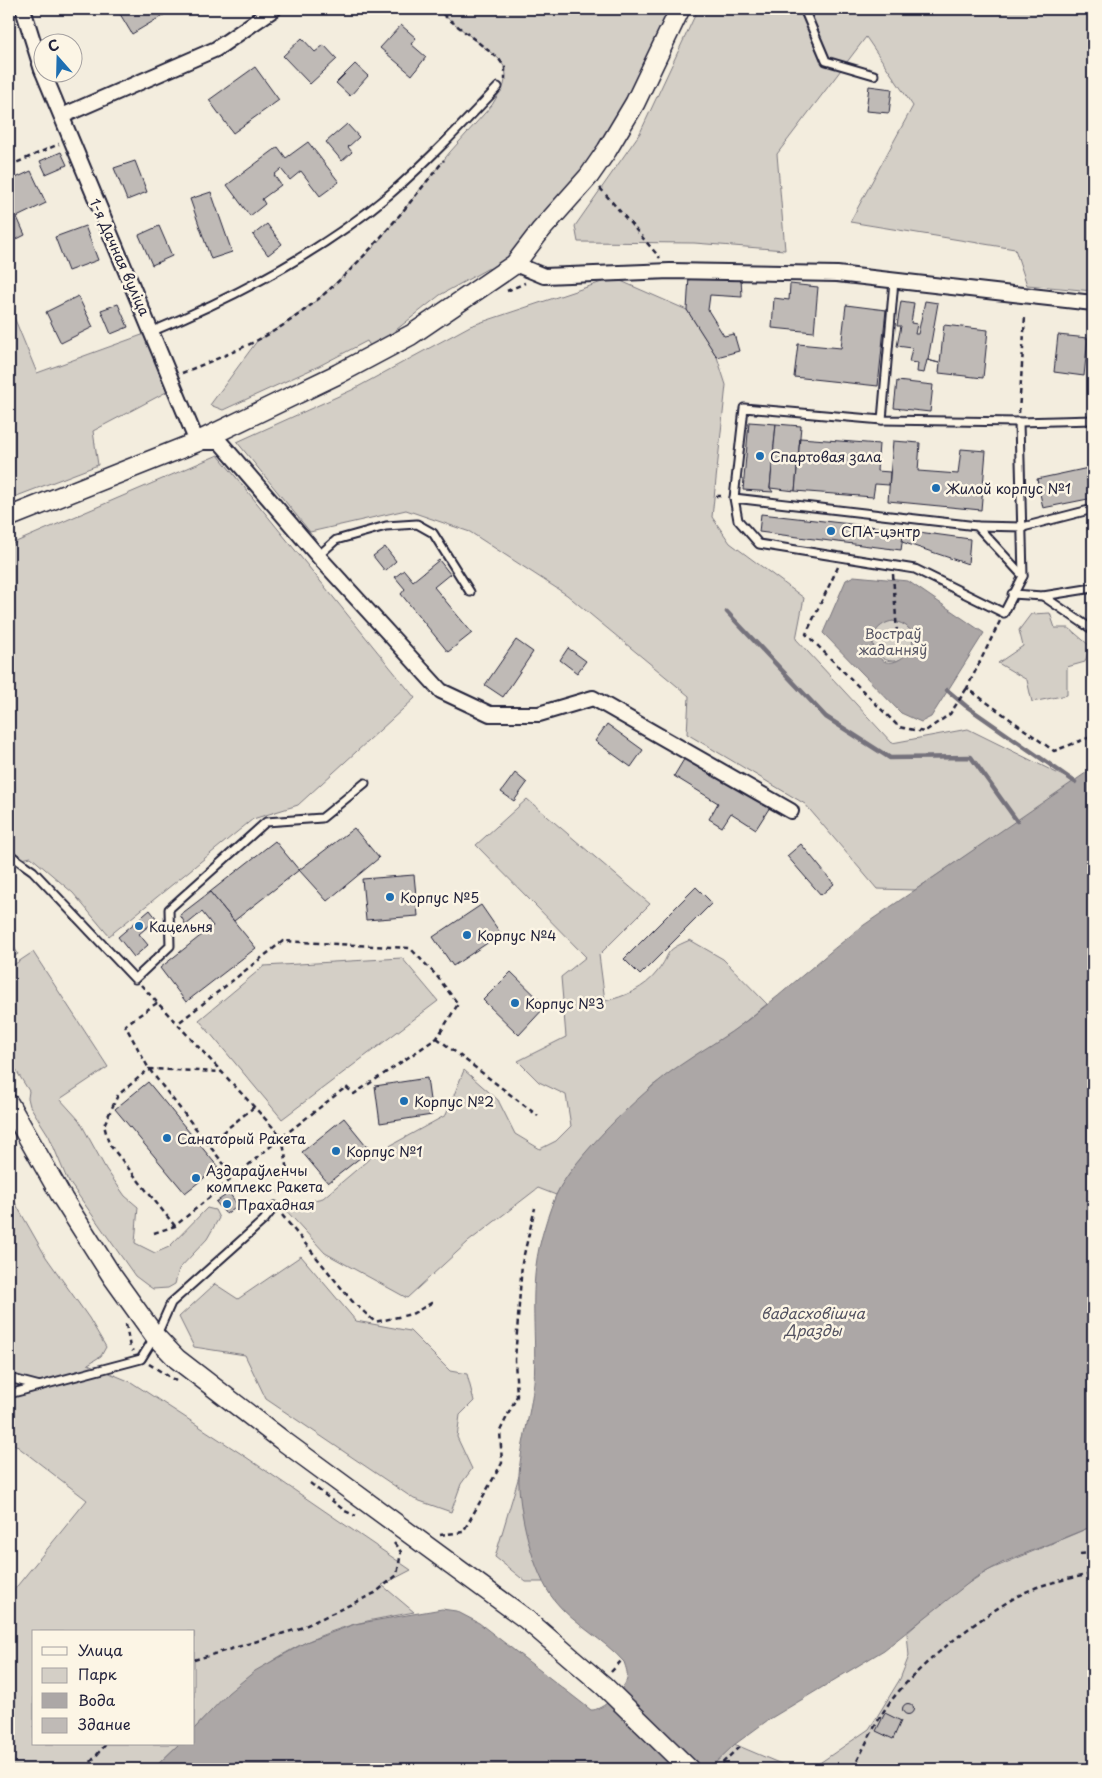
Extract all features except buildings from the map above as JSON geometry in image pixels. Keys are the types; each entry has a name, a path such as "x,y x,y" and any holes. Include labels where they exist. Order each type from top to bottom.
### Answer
{"street":[{"name":"1-я Дачная вуліца","path":"23,9 32,37"},
{"path":"62,116 216,49 274,9"},
{"path":"9,517 197,442 338,374 411,335 515,264 541,230 589,176 607,150 635,103 680,9"},
{"name":"1-я Дачная вуліца","path":"48,82 70,140 152,330 197,442"},
{"path":"515,264 544,276 670,271 818,273 1093,304"},
{"path":"197,442 220,442 318,556 441,691 490,714 539,714 592,698 791,811"},
{"path":"9,1104 63,1199 112,1276 155,1336 177,1359 282,1440 427,1545 606,1681 690,1769"}],"lane":[{"path":"804,9 826,60 874,75"},
{"path":"152,330 213,306 337,235 390,194 447,141 498,87"},
{"path":"882,420 894,281"},
{"path":"1019,422 1023,527 1022,576 1004,614 915,569 760,544 738,520 734,498 744,408 882,420 1019,422 1093,420"},
{"path":"734,498 977,526 1023,527 1093,509"},
{"path":"318,556 336,540 386,526 417,524 433,533 470,592"},
{"path":"977,526 1022,576"},
{"path":"1012,594 1043,596 1093,588"},
{"path":"1043,596 1093,630"},
{"path":"9,854 33,871 135,979 170,946 169,909 266,822 322,818 365,783"},
{"path":"9,1394 141,1359 171,1303 264,1220 274,1206"},
{"path":"9,1378 40,1386"}],"path":[{"path":"9,166 70,140"},
{"path":"605,194 670,271"},
{"path":"1019,422 1025,316"},
{"path":"843,556 806,634 899,727 924,732 950,714 967,688 1004,614"},
{"path":"893,574 897,633"},
{"path":"967,688 1054,751 1093,736"},
{"path":"154,1233 175,1226 282,1137 346,1087 354,1094 437,1038 458,1004 436,974 410,948 283,941 177,1024"},
{"path":"135,979 282,1137 288,1171 274,1206 352,1301 375,1322 412,1314 433,1302"},
{"path":"157,1003 125,1025 149,1070 234,1177"},
{"path":"437,1038 538,1116"},
{"path":"175,1226 109,1144 104,1125 118,1095 149,1070 222,1072"},
{"path":"208,1144 254,1107"},
{"path":"427,1545 439,1536 463,1532 502,1463 500,1432 517,1396 515,1360 522,1263 535,1208"},
{"path":"195,1660 301,1628 376,1593 396,1575 401,1552 391,1540"},
{"path":"1080,1554 1093,1553"},
{"path":"853,1769 874,1727 891,1701 941,1650 1017,1596 1051,1582 1093,1574"},
{"path":"606,1681 622,1660"},
{"path":"85,1769 104,1746"},
{"path":"716,1769 738,1747"}],"green space":[{"path":"436,9 680,9 635,103 515,264 487,269 440,295 372,349 367,341 319,366 223,410 210,405 257,341 317,300 373,248 450,152 492,105 504,85 505,68 499,59"},
{"path":"698,9 1093,9 1093,291 1027,285 1015,249 850,222 913,106 866,37 777,154 785,250 694,243 578,242 575,226 640,133"},
{"path":"614,278 687,310 717,357 726,385 712,517 730,543 804,598 796,639 892,743 968,729 1075,782 915,890 877,889 805,804 687,734 689,696 567,595 470,532 406,510 310,532 237,442 352,390 470,326"},
{"path":"9,305 37,373 153,331 172,389 93,431 98,465 9,499"},
{"path":"218,455 415,698 298,805 253,819 109,936 73,893 31,857 9,862 9,545"},
{"path":"1050,613 1055,628 1069,628 1090,646 1085,662 1067,667 1067,695 1032,702 1027,680 998,663 1023,646 1019,630 1031,614"},
{"name":"Востраў жаданняў","path":"893,621 904,624 910,630 913,641 910,652 904,658 893,661 882,658 876,652 873,641 876,630 882,624"},
{"path":"527,799 650,904 599,955 605,1001 627,994 646,983 657,972 671,950 690,940 723,959 767,1004 736,1029 652,1086 568,1175 556,1195 538,1188 468,1242 407,1298 325,1253 283,1207 323,1198 375,1154 446,1115 464,1070 498,1100 515,1134 540,1149 556,1141 571,1126 566,1095 539,1082 518,1061 566,1037 561,977 586,957 476,845"},
{"path":"9,938 18,954 9,959"},
{"path":"33,952 108,1067 60,1099 79,1120 106,1169 125,1196 138,1207 135,1243 155,1253 169,1247 207,1208 215,1210 219,1218 207,1239 179,1269 175,1284 168,1288 153,1289 135,1276 67,1179 49,1136 30,1106 29,1091 9,1059 9,968"},
{"path":"402,958 438,1001 282,1119 199,1020 264,966"},
{"path":"9,1192 46,1257 89,1318 106,1347 101,1356 88,1364 131,1382 240,1453 411,1570 382,1585 414,1612 355,1624 308,1641 287,1652 229,1694 195,1728 195,1630 32,1630 32,1746 177,1746 153,1769 9,1769 9,1596 87,1500 9,1440"},
{"path":"301,1256 356,1321 410,1331 450,1371 467,1374 474,1401 460,1415 457,1437 472,1469 461,1484 451,1512 414,1499 266,1399 245,1355 194,1347 179,1317 215,1284 238,1299"},
{"path":"519,1476 522,1507 543,1582 526,1582 495,1557"},
{"path":"1093,1526 1091,1562 1093,1565 1093,1769 811,1769 869,1729 900,1679 909,1656 907,1633 950,1595 989,1570"},
{"path":"734,1744 793,1769 715,1769 712,1765"}],"water":[{"path":"854,576 908,581 984,633 931,717 921,722 901,713 823,633 846,580","holes":["893,621 907,626 912,635 912,644 907,653 899,660 890,662 881,659 873,644 874,634 877,630 884,624"]},
{"name":"вадасховішча Дразды","path":"1093,768 1093,1526 1002,1563 975,1578 884,1650 768,1720 734,1745 709,1769 153,1769 177,1746 195,1746 195,1728 228,1693 255,1671 306,1642 355,1624 442,1609 456,1611 479,1623 591,1710 606,1704 617,1694 627,1679 624,1662 563,1610 547,1589 533,1558 521,1504 519,1488 520,1462 534,1382 534,1282 544,1228 556,1195 565,1180 592,1145 627,1109 661,1079 749,1019 864,925"}],"waterway":[{"path":"727,612 826,717 890,758 971,757 1017,821"},
{"path":"947,690 966,706 1075,782"}],"place":[{"name":"Спартовая зала","path":"760,456"},
{"name":"Жилой корпус №1","path":"936,488"},
{"name":"СПА-цэнтр","path":"831,531"},
{"name":"Корпус №5","path":"390,897"},
{"name":"Кацельня","path":"139,926"},
{"name":"Корпус №4","path":"467,935"},
{"name":"Корпус №3","path":"515,1003"},
{"name":"Корпус №2","path":"404,1101"},
{"name":"Санаторый Ракета","path":"167,1138"},
{"name":"Корпус №1","path":"336,1151"},
{"name":"Аздараўленчы комплекс Ракета","path":"196,1178"},
{"name":"Прахадная","path":"227,1204"}]}
